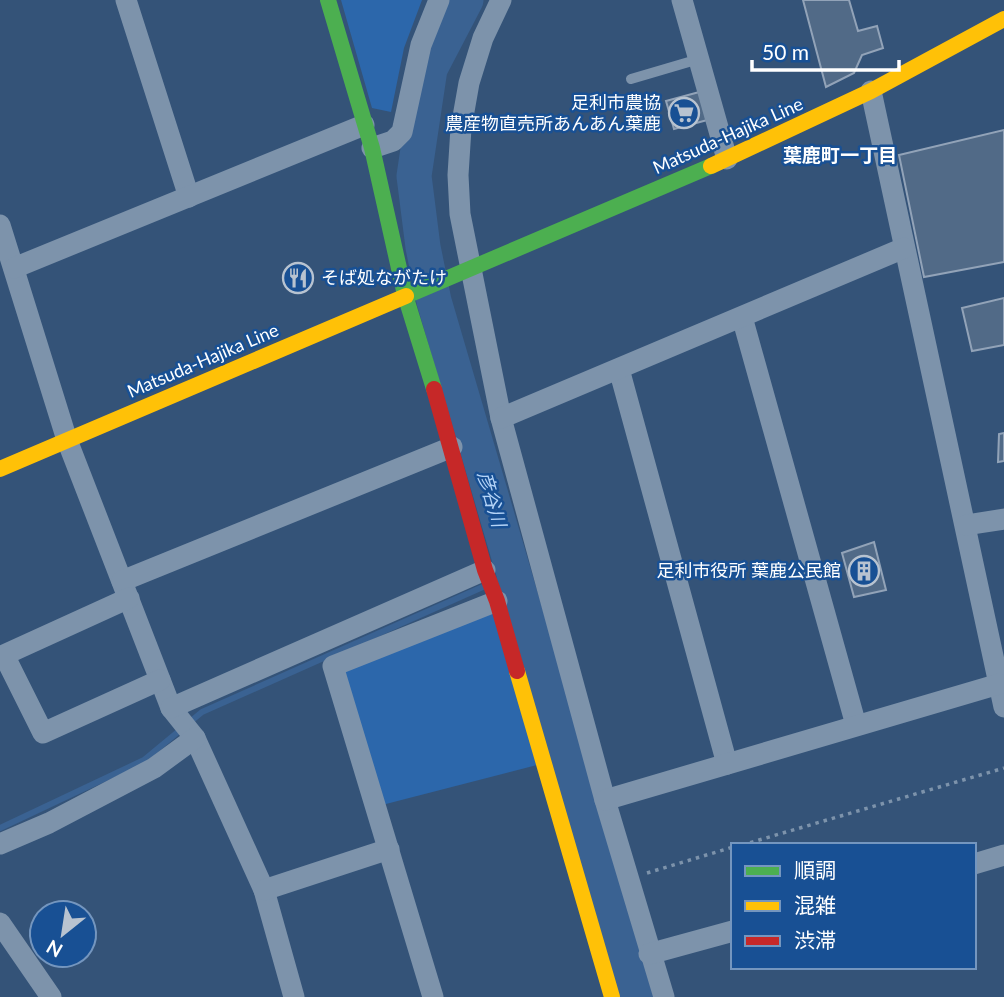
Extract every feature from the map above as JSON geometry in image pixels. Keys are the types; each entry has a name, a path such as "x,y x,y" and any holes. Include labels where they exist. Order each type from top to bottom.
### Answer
{"main road":[{"path":"328,0 372,148 405,295 612,997"},
{"name":"Matsuda-Hajika Line","path":"0,469 727,159 872,91 1004,19"}],"street":[{"path":"126,0 189,197"},
{"path":"372,148 393,141 402,132 421,46 439,0"},
{"path":"500,0 472,72 461,128 458,175 465,271 501,418 649,954 664,997"},
{"path":"682,0 727,159"},
{"path":"872,91 1004,707"},
{"path":"14,268 363,125"},
{"path":"0,225 67,440 171,708 195,738 264,890 294,997"},
{"path":"501,418 904,248"},
{"path":"742,317 856,725"},
{"path":"620,369 727,764"},
{"path":"160,680 43,733 4,655 125,590 452,447"},
{"path":"966,525 1004,519"},
{"path":"171,708 485,570"},
{"path":"433,997 333,666 497,601"},
{"path":"606,800 999,684"},
{"path":"0,844 49,823 154,768 195,738"},
{"path":"264,890 389,849"},
{"path":"976,863 1004,855"},
{"path":"0,923 51,997"},
{"path":"649,954 731,932"}],"lane":[{"path":"631,79 699,59"}],"path":[{"path":"749,843 1004,768"},
{"path":"628,878 731,849"}],"shaded area":[{"path":"341,0 422,0 404,48 391,112 372,108"},
{"path":"493,608 537,765 382,805 339,668"}],"building":[{"path":"803,0 849,0 858,31 877,26 883,48 862,55 854,73 826,87"},
{"path":"703,91 711,119 674,129 666,101"},
{"path":"1004,130 1004,262 924,277 899,155"},
{"path":"1004,298 1004,345 972,351 962,308"},
{"path":"1004,433 1004,461 998,462 999,434"},
{"name":"足利市役所 葉鹿公民館","path":"874,542 886,590 854,597 842,553"}],"waterway":[{"name":"彦谷川","path":"466,0 430,69 414,176 423,247 434,301 638,997"},
{"path":"498,580 514,573"},
{"path":"0,828 144,760 202,712 485,586"}],"traffic: fast":[{"path":"328,0 372,148 405,295 434,389"},
{"path":"406,296 711,166"}],"traffic: slow":[{"path":"711,166 871,91 1004,19"},
{"path":"0,469 406,296"},
{"path":"517,671 612,997"}],"traffic: jam":[{"path":"434,389 485,570 517,671"}],"place":[{"name":"足利市農協 農産物直売所あんあん葉鹿","path":"684,113"},
{"name":"そば処ながたけ","path":"298,278"},
{"name":"足利市役所 葉鹿公民館","path":"864,571"}],"district":[{"name":"葉鹿町一丁目","path":"840,155"}]}
